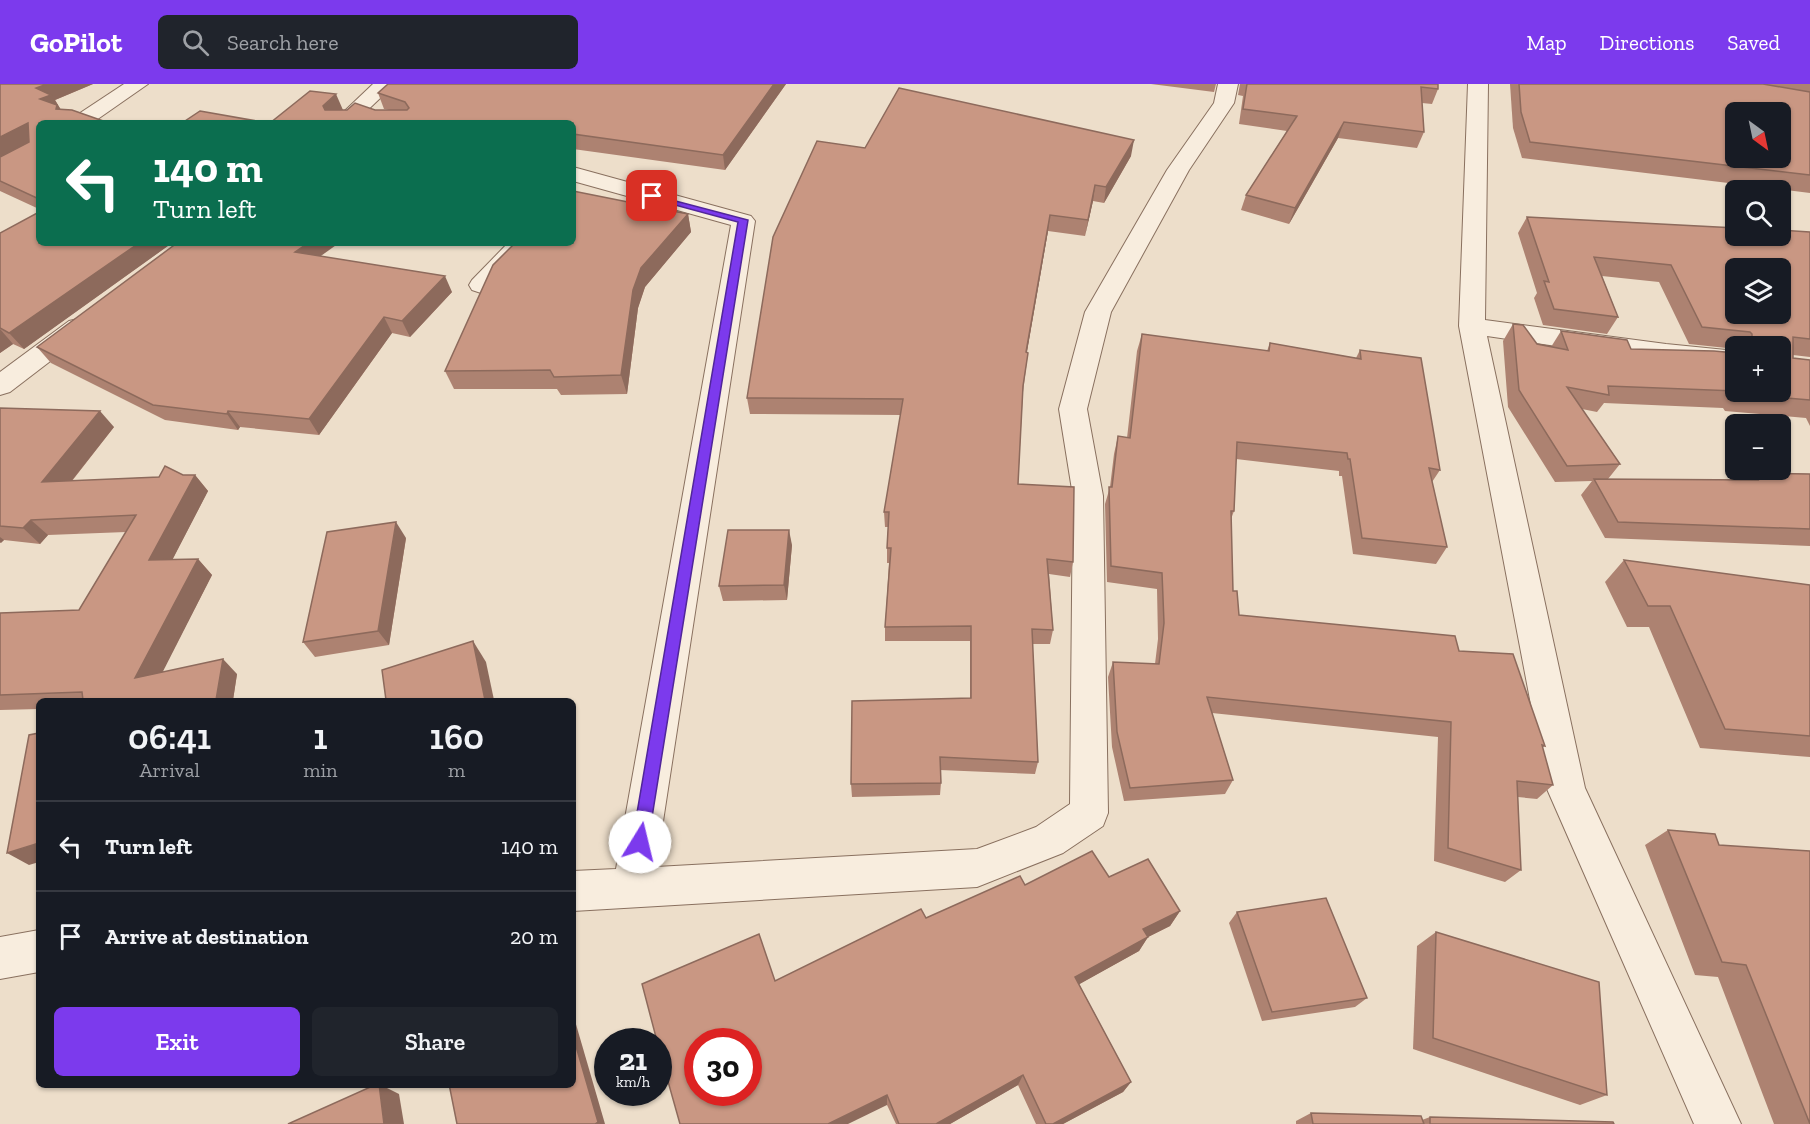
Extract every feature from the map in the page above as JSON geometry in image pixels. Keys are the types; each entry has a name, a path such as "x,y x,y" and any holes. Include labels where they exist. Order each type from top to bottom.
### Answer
{"street":[{"path":"83,120 138,84"},
{"path":"346,120 385,84"},
{"path":"576,891 977,868 1049,840 1089,813 1088,496 1073,409 1098,312 1178,170 1224,103 1228,84"},
{"path":"1478,84 1472,326 1566,789 1718,1124"},
{"path":"359,109 381,116"},
{"path":"577,180 743,220 633,888"},
{"path":"481,285 518,246"},
{"path":"0,386 102,310"},
{"path":"1472,326 1665,353 1725,359"},
{"path":"0,958 36,952"}],"building":[{"path":"0,84 47,84 36,88 51,95 40,99 57,105 56,109 72,110 100,120 36,120 36,198 0,181 0,157 29,142 28,123 0,137"},
{"path":"388,84 774,84 723,155 576,134 576,120 274,120 310,91 336,94 323,106 325,110 347,110 355,103 375,110 407,110 409,108 405,102 378,93"},
{"path":"1247,84 1438,84 1438,89 1421,87 1424,132 1344,122 1295,208 1246,195 1297,116 1243,109"},
{"path":"1519,84 1763,84 1810,92 1810,175 1751,168 1791,168 1791,102 1725,102 1725,165 1530,142 1521,112"},
{"path":"899,88 1134,140 1106,187 1095,185 1088,220 1050,215 1026,352 1028,353 1023,386 1018,484 1074,487 1073,562 1047,559 1053,630 1032,629 1038,762 940,757 941,783 851,784 852,701 971,698 971,626 885,627 891,548 887,548 889,512 884,512 903,399 747,398 773,237 817,141 865,148"},
{"path":"200,111 251,120 186,120"},
{"path":"576,192 688,214 641,268 633,290 621,375 554,377 550,370 445,371 493,265 512,246 576,246"},
{"path":"36,214 36,246 135,246 9,333 0,328 0,233"},
{"path":"1527,217 1725,227 1725,246 1791,246 1791,231 1810,232 1810,339 1793,337 1793,358 1810,360 1810,400 1791,398 1791,336 1752,336 1750,332 1702,327 1671,265 1594,257 1618,317 1554,309 1544,281 1549,282"},
{"path":"173,246 304,246 295,252 445,276 402,321 384,317 309,419 228,411 227,414 153,405 37,347"},
{"path":"1513,324 1523,325 1537,344 1568,350 1561,331 1627,340 1631,349 1725,352 1725,391 1608,386 1609,395 1567,387 1620,464 1567,466 1519,390"},
{"path":"1142,334 1269,351 1270,343 1361,359 1360,350 1421,358 1440,470 1429,468 1447,547 1362,538 1350,459 1347,453 1237,442 1234,511 1231,511 1233,591 1237,591 1239,615 1455,636 1459,651 1513,654 1545,746 1542,745 1553,785 1517,781 1521,870 1448,848 1451,722 1207,697 1233,780 1130,788 1117,732 1113,662 1159,664 1164,623 1162,573 1111,566 1109,487 1112,487 1118,436 1130,438"},
{"path":"0,408 100,411 42,482 159,477 165,466 183,475 195,475 149,560 198,559 135,678 223,659 216,698 83,698 82,692 0,695 0,613 79,610 136,515 31,520 23,528 0,526"},
{"path":"1791,474 1810,474 1810,529 1618,522 1594,479 1791,480"},
{"path":"396,522 378,631 303,642 327,532"},
{"path":"728,530 789,530 784,585 719,586"},
{"path":"1624,560 1810,585 1810,736 1725,729 1670,606 1648,606"},
{"path":"473,641 485,698 386,698 382,670"},
{"path":"36,734 36,844 7,853 29,735"},
{"path":"1668,830 1715,834 1719,845 1810,851 1810,1124 1746,965 1722,962"},
{"path":"1092,851 1109,877 1148,859 1180,911 1143,929 1148,937 1075,977 1131,1082 1053,1124 1046,1124 1023,1075 936,1124 899,1124 887,1095 828,1124 680,1124 672,1096 672,1028 654,1028 642,984 759,934 775,981 921,909 926,918 1020,876 1025,885"},
{"path":"1326,898 1367,998 1272,1012 1237,912"},
{"path":"1436,932 1599,982 1607,1095 1433,1038"},
{"path":"576,1046 598,1122 595,1124 457,1124 450,1088 576,1088"},
{"path":"368,1088 380,1088 384,1124 288,1124"},
{"path":"1311,1113 1421,1116 1424,1124 1313,1124"},
{"path":"1430,1117 1613,1122 1614,1124 1430,1124"}],"route":[{"path":"640,842 743,220 652,196"}]}
